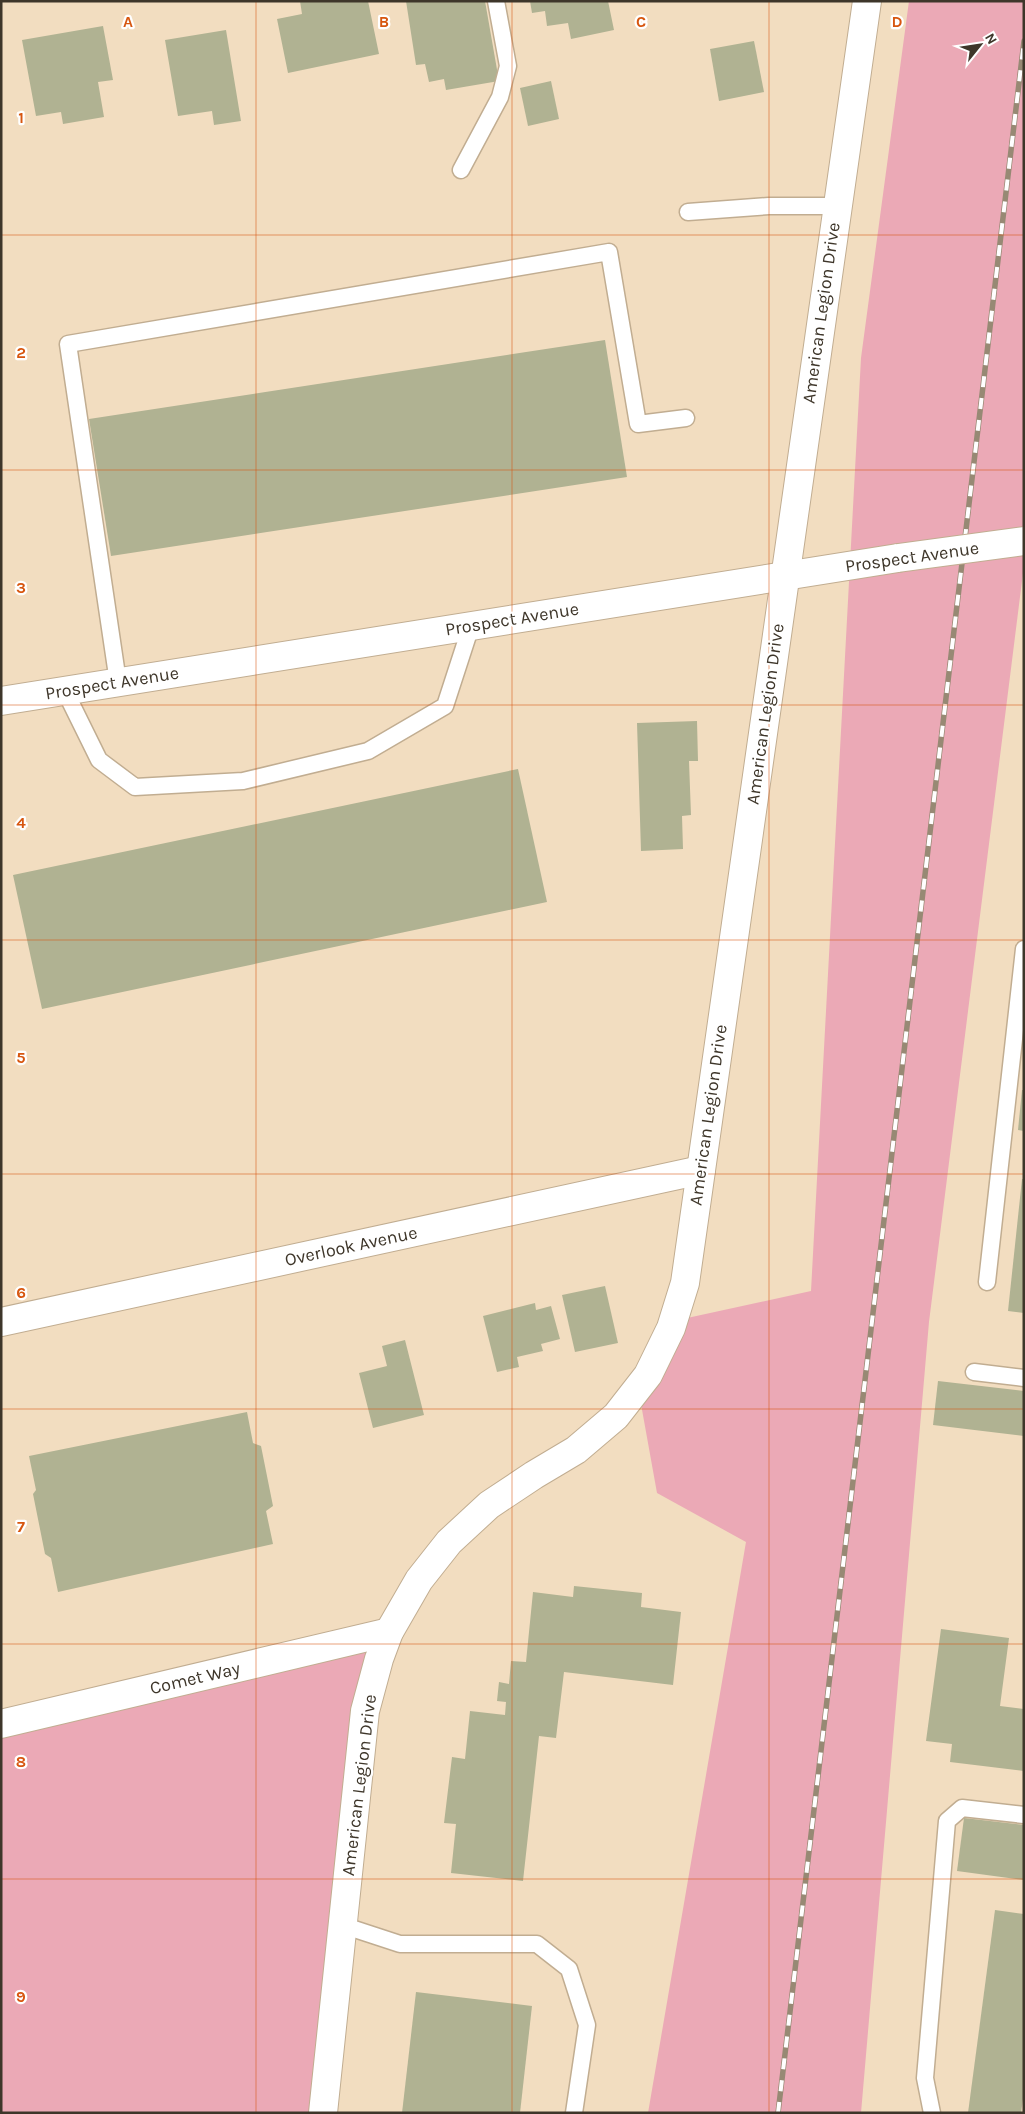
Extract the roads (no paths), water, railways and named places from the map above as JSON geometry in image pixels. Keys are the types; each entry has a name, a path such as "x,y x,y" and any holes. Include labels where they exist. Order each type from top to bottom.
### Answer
{"street":[{"name":"American Legion Drive","path":"323,2113 364,1711 389,1632 419,1580 449,1542 489,1505 576,1450 616,1416 648,1375 671,1328 684,1283 867,1"},
{"name":"Prospect Avenue","path":"1,701 898,558 1024,541"},
{"name":"Overlook Avenue","path":"1,1322 701,1170"},
{"name":"Comet Way","path":"1,1724 389,1632"}],"lane":[{"path":"461,170 500,97 508,66 496,1"},
{"path":"688,212 769,206 837,206"},
{"path":"118,682 68,344 608,252 638,424 686,418"},
{"path":"65,691 99,760 135,787 243,781 368,751 445,706 471,626"},
{"path":"987,1282 1024,949"},
{"path":"974,1372 1024,1378"},
{"path":"932,2113 925,2078 947,1820 962,1808 1024,1815"},
{"path":"342,1925 400,1944 537,1944 569,1969 587,2025 574,2113"}],"railway":[{"path":"778,2113 1024,41"}]}
